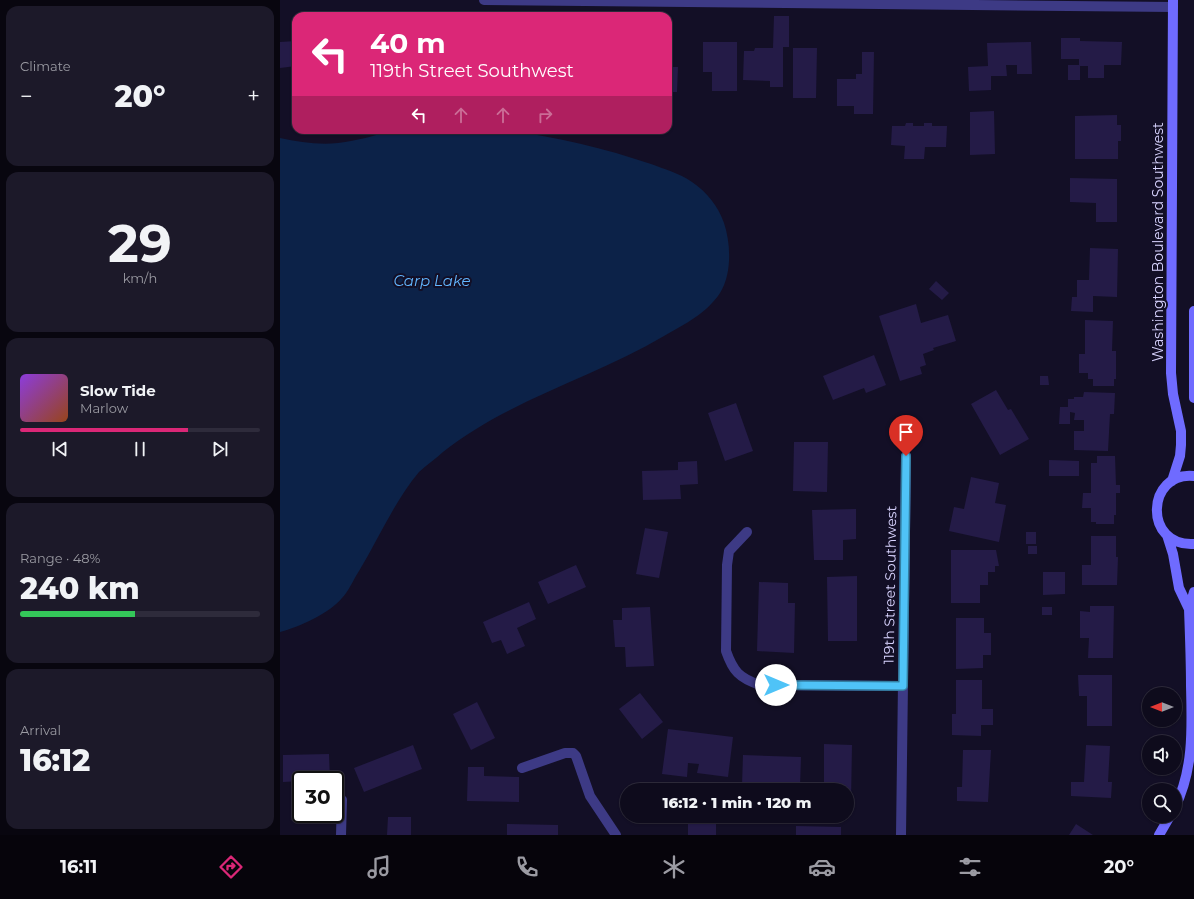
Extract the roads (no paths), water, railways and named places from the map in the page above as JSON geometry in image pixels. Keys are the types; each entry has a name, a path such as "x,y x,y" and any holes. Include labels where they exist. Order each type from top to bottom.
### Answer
{"main road":[{"name":"Washington Boulevard Southwest","path":"1172,481 1180,456 1181,445 1181,431 1173,394 1171,373 1173,4"},
{"path":"1194,311 1194,398"},
{"path":"1194,476 1177,478 1167,484 1160,493 1156,504 1156,516 1160,527 1167,535 1177,542 1194,544"},
{"path":"1167,535 1173,554 1179,588 1189,609"},
{"path":"1182,789 1190,763 1193,734 1189,609 1194,592"},
{"path":"1159,835 1166,823"}],"street":[{"path":"484,0 1173,4"},
{"name":"119th Street Southwest","path":"901,835 906,456"},
{"path":"747,532 730,551 727,565 726,651 730,664 736,672 747,681 760,685 903,686"},
{"path":"522,768 565,753 573,752 576,756 590,796 616,835"},
{"path":"341,823 341,835"}],"water":[{"name":"Carp Lake","path":"380,134 531,134 598,148 634,158 677,174 692,182 702,190 715,205 722,217 729,249 727,277 715,300 688,322 609,365 551,390 495,418 468,434 443,452 419,472 402,495 349,589 337,604 314,619 280,632 280,138 309,143 331,144"}]}
